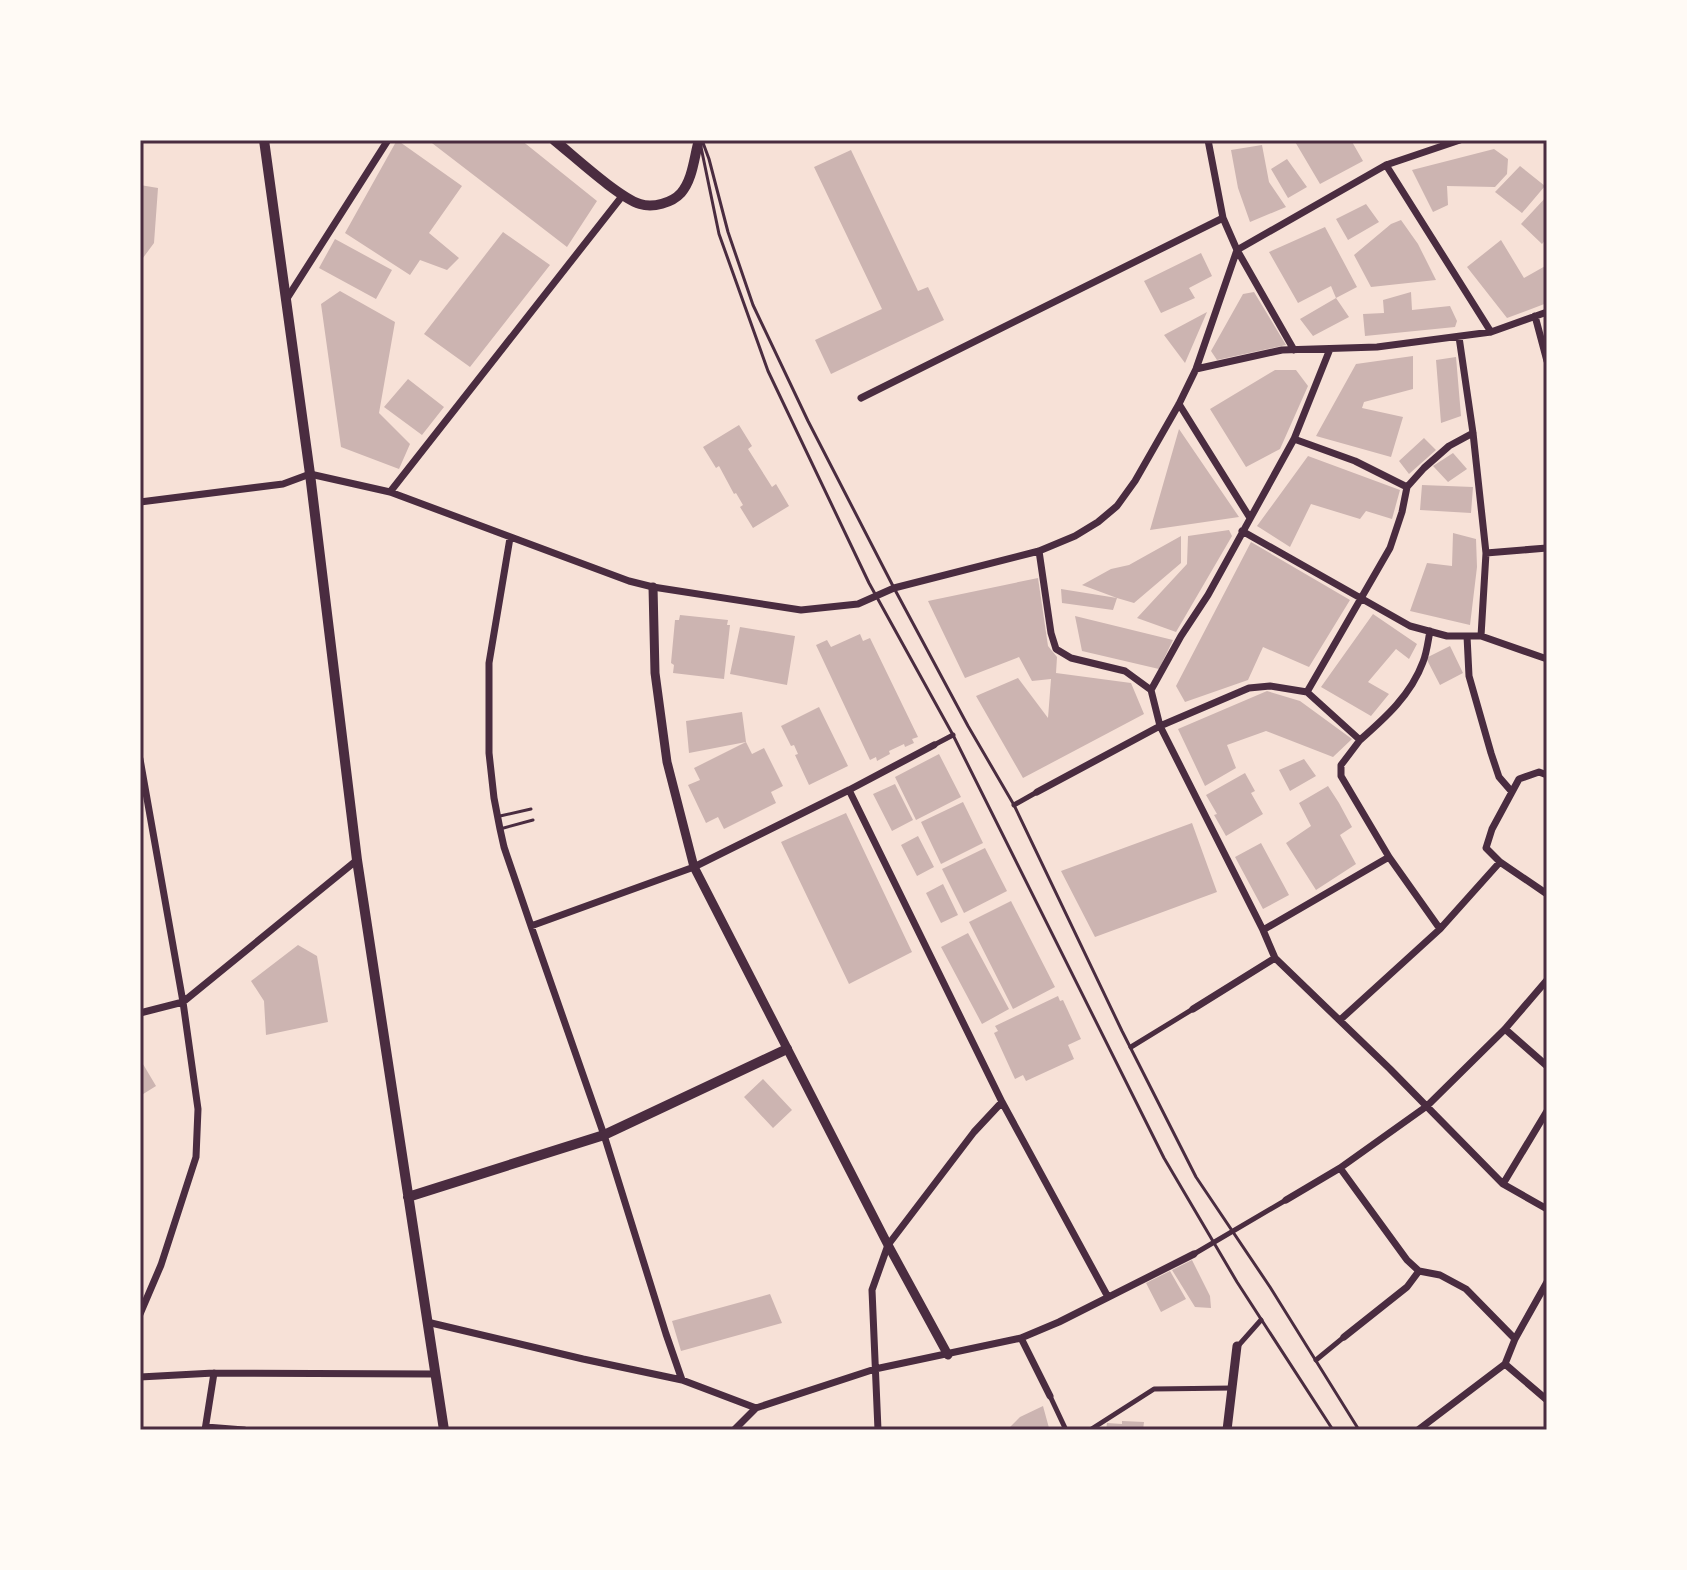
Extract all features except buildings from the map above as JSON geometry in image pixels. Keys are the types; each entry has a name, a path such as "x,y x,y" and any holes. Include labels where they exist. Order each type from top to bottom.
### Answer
{"main road":[{"path":"264,140 310,474 357,860 444,1430"},
{"path":"554,140 623,195 641,204 653,205 668,202 680,194 691,173 700,140"},
{"path":"408,1197 604,1135 787,1049"}],"street":[{"path":"286,300 388,140"},
{"path":"1208,140 1223,218 1237,250 1294,350"},
{"path":"140,502 283,484 310,474 390,492 629,581 653,587 801,610 858,604 894,588 1039,551 1075,536 1098,522 1117,506 1135,481 1179,404 1196,369 1237,250 1386,165 1460,140"},
{"path":"1386,165 1491,332"},
{"path":"390,492 623,195"},
{"path":"861,398 1223,218"},
{"path":"1196,369 1282,350 1377,347 1491,332 1547,312"},
{"path":"1535,316 1547,361"},
{"path":"1459,337 1486,553 1481,636"},
{"path":"1151,690 1208,595 1294,439 1330,349"},
{"path":"1179,404 1250,518"},
{"path":"1307,692 1390,548 1407,487 1449,446 1473,433"},
{"path":"1294,439 1355,461 1407,487"},
{"path":"1242,531 1410,626 1447,636 1481,636 1547,659"},
{"path":"510,538 489,663 489,753 500,829 604,1135 682,1380"},
{"path":"1486,553 1547,548"},
{"path":"1039,551 1056,649 1071,658 1125,671 1151,690 1160,726 1275,958 1503,1184 1547,1209"},
{"path":"653,587 655,673 667,762 694,867 888,1245 948,1355"},
{"path":"1430,631 1424,660 1414,683 1388,716 1360,740 1341,765 1341,776 1389,857 1440,929"},
{"path":"1467,636 1469,676 1491,753 1499,777 1512,792"},
{"path":"1014,805 1160,726 1249,688 1270,686 1307,692 1360,740"},
{"path":"531,926 694,867 953,735"},
{"path":"140,759 183,1002 198,1109 196,1157 161,1265 140,1314"},
{"path":"1547,775 1539,772 1519,779 1492,829 1486,848 1500,862 1547,894"},
{"path":"849,790 1002,1102 1108,1297"},
{"path":"1263,930 1389,857"},
{"path":"140,1013 183,1002 357,860"},
{"path":"1340,1020 1440,929 1500,862"},
{"path":"1131,1047 1275,958"},
{"path":"734,1430 756,1408 875,1369 1021,1338 1215,1243 1340,1168 1427,1106 1505,1029 1547,980"},
{"path":"1505,1029 1547,1066"},
{"path":"878,1430 872,1290 888,1245 974,1132 1002,1102"},
{"path":"1503,1184 1547,1111"},
{"path":"1340,1168 1407,1260 1419,1271 1440,1275 1466,1289 1515,1339"},
{"path":"1316,1360 1407,1287 1419,1271"},
{"path":"1418,1430 1505,1364 1515,1339 1547,1282"},
{"path":"1227,1430 1237,1346 1261,1320"},
{"path":"427,1322 682,1380 756,1408"},
{"path":"1021,1338 1066,1430"},
{"path":"1505,1364 1547,1400"},
{"path":"214,1373 206,1428 244,1430"},
{"path":"140,1377 214,1373 435,1374"},
{"path":"1090,1430 1154,1389 1232,1388"}],"lane":[{"path":"700,140 709,159 728,232 753,305 808,421 968,726 1014,805 1196,1177 1270,1287 1359,1430"},
{"path":"700,140 719,234 768,371 876,597 953,735 1164,1158 1237,1282 1333,1430"},
{"path":"498,817 531,809"},
{"path":"500,829 533,820"}]}
